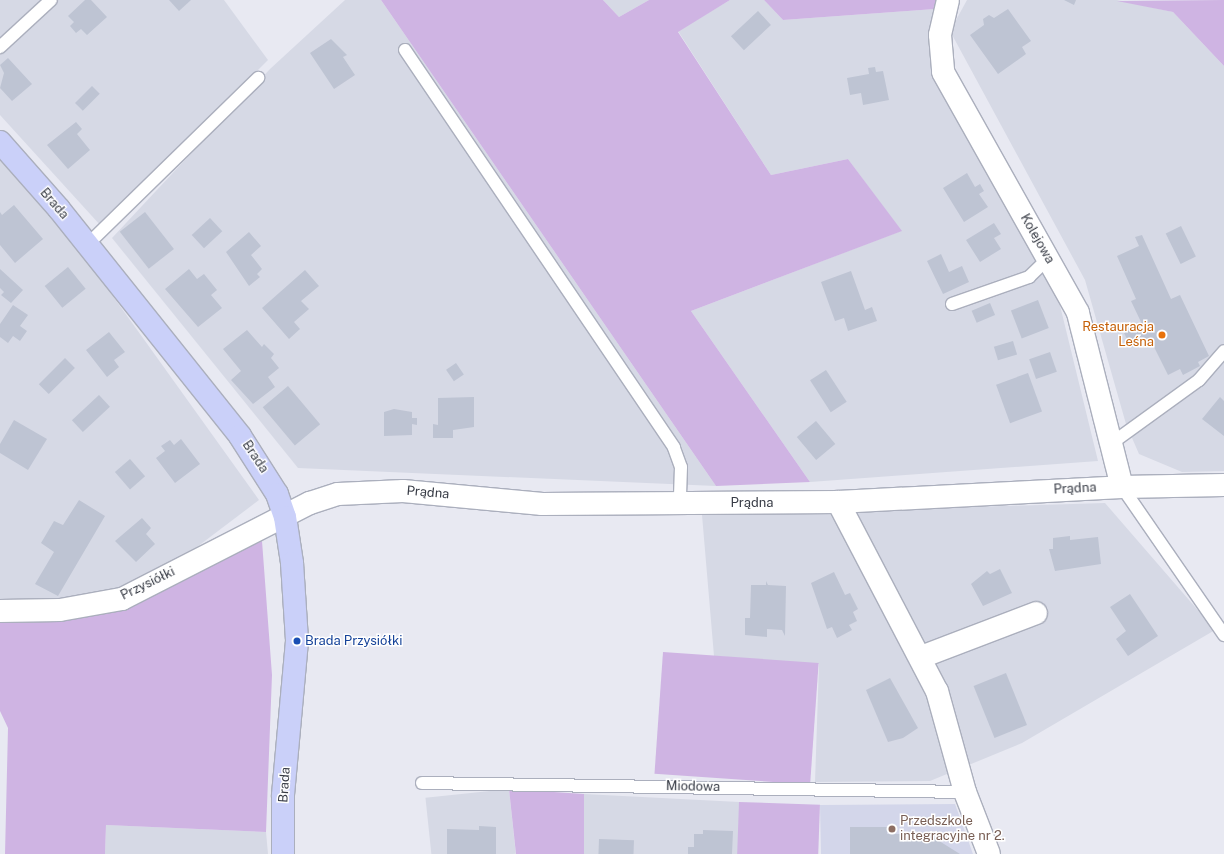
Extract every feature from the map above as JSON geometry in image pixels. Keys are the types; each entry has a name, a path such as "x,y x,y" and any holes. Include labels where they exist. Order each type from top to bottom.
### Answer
{"street":[{"name":"Kolejowa","path":"948,0 940,35 943,72 1049,258 1078,314 1122,487"},
{"name":"Brada","path":"0,142 88,244 253,453 266,471 285,517 297,641 283,796 283,854"},
{"name":"Prądna","path":"285,517 331,496 370,491 542,504 838,502 1122,487 1224,485"},
{"path":"838,502 921,657 937,691 965,792 989,854"},
{"name":"Przysiółki","path":"0,611 60,610 122,598 285,517"},
{"path":"921,657 1036,614"}],"lane":[{"path":"0,47 50,0"},
{"path":"405,50 674,448 681,467 680,503"},
{"path":"88,244 258,78"},
{"path":"952,304 1029,277 1049,258"},
{"path":"1112,443 1199,380 1224,351"},
{"path":"1122,487 1224,636"},
{"name":"Miodowa","path":"422,783 965,792"}],"shaded area":[{"path":"0,0 224,0 268,60 101,226 0,115"},
{"path":"345,0 381,0 716,486 298,468 112,238 270,69"},
{"path":"381,0 603,0 619,17 649,0 730,0 678,32 771,175 848,159 902,231 691,311 810,482 716,486"},
{"path":"603,0 649,0 619,17"},
{"path":"730,0 764,0 783,20 935,9 938,64 1055,285 1098,461 810,482 691,311 901,231 848,159 771,175 678,31"},
{"path":"764,0 938,0 935,9 783,20"},
{"path":"967,0 1117,0 1173,12 1224,66 1224,471 1182,472 1139,454 1126,424 1085,280 950,31"},
{"path":"1224,0 1224,66 1173,12 1117,1"},
{"path":"0,159 87,260 259,500 189,553 98,597 0,606"},
{"path":"1105,503 1215,630 1022,743 930,781 815,782 819,664 714,656 702,515"},
{"path":"262,541 272,675 266,832 106,825 105,854 5,854 8,728 0,711 0,621 112,612"},
{"path":"663,652 819,663 810,785 654,774"},
{"path":"509,789 516,854 431,854 425,798"},
{"path":"509,789 584,794 584,854 516,854"},
{"path":"584,794 739,802 742,854 584,854"},
{"path":"739,802 820,805 818,854 737,854"},
{"name":"Przedszkole integracyjne nr 2.","path":"955,804 973,854 821,854 820,805"},
{"path":"106,825 266,832 268,854 105,854"}],"building":[{"path":"85,0 91,0 107,17 87,35 81,29 76,33 70,26 74,22 68,16"},
{"path":"169,0 191,0 179,11"},
{"path":"1064,0 1076,0 1074,5"},
{"path":"1008,9 1031,41 1022,47 1026,54 998,74 970,35 984,25 983,19 989,15 994,18"},
{"path":"758,11 771,25 744,50 731,36"},
{"path":"331,39 347,55 343,57 355,75 334,89 310,53"},
{"path":"8,58 32,84 12,101 0,88 4,73 0,65"},
{"path":"875,67 876,72 883,71 889,100 863,105 861,93 850,95 847,78 869,74 868,68"},
{"path":"92,86 100,94 83,111 75,103"},
{"path":"76,122 82,129 77,134 90,150 68,169 47,145"},
{"path":"967,173 975,187 980,184 984,191 979,194 988,207 964,222 943,188"},
{"path":"14,205 43,239 15,263 0,245 0,212 2,215"},
{"path":"145,212 174,249 149,269 120,232"},
{"path":"210,218 222,231 204,248 192,235"},
{"path":"994,223 1001,234 994,238 1001,249 980,262 966,240"},
{"path":"1181,226 1196,257 1181,264 1166,233"},
{"path":"249,232 261,246 251,255 262,269 257,274 260,277 249,286 226,252"},
{"name":"Restauracja Leśna","path":"1142,235 1171,299 1180,295 1209,356 1198,362 1200,366 1183,375 1180,369 1168,375 1150,339 1131,347 1123,331 1141,322 1131,301 1136,299 1117,256 1139,246 1135,237"},
{"path":"941,254 949,272 962,266 969,282 943,294 927,261"},
{"path":"68,267 86,289 62,308 45,286"},
{"path":"0,269 23,290 11,303 1,295 4,292 0,288"},
{"path":"189,269 197,279 204,274 217,290 211,295 222,308 198,327 165,289"},
{"path":"305,270 319,286 301,301 309,309 294,322 300,329 289,339 262,308"},
{"path":"851,271 865,310 872,307 877,321 848,331 844,318 835,321 821,282"},
{"path":"1038,300 1049,328 1022,338 1011,310"},
{"path":"990,303 995,315 977,323 972,311"},
{"path":"13,305 28,315 20,326 27,331 20,341 13,336 8,343 0,337 0,324"},
{"path":"247,330 262,347 264,344 274,354 271,358 279,368 268,377 275,387 253,404 231,380 241,371 223,349"},
{"path":"109,332 125,352 114,360 119,367 107,377 86,350"},
{"path":"1013,341 1017,354 998,360 994,347"},
{"path":"1050,352 1057,372 1036,379 1029,359"},
{"path":"65,358 75,368 49,394 39,384"},
{"path":"456,363 464,375 454,381 446,370"},
{"path":"826,370 847,402 831,412 810,380"},
{"path":"1028,373 1042,412 1010,423 996,385"},
{"path":"288,386 320,424 295,446 263,407"},
{"path":"99,395 110,407 83,432 72,420"},
{"path":"474,397 474,427 453,430 453,438 433,438 433,424 438,425 438,398"},
{"path":"1220,397 1224,401 1224,436 1202,419"},
{"path":"394,409 412,412 412,418 417,418 417,425 412,424 412,435 384,436 384,412"},
{"path":"14,420 47,439 28,470 0,453 0,444"},
{"path":"816,421 835,444 816,460 797,437"},
{"path":"181,439 200,464 175,483 156,458 165,451 161,446 170,440 174,445"},
{"path":"130,459 145,476 130,489 115,472"},
{"path":"79,500 105,516 58,596 35,584 54,552 41,543 54,521 63,525"},
{"path":"142,518 151,528 146,534 155,544 136,562 115,541"},
{"path":"1070,536 1070,540 1098,537 1101,564 1055,571 1049,549 1053,549 1053,538"},
{"path":"1000,569 1012,593 983,606 971,584 987,571 990,574"},
{"path":"834,572 845,595 850,593 858,609 853,612 857,621 849,625 852,630 837,638 832,627 827,629 811,583"},
{"path":"766,581 768,585 786,586 785,636 782,630 767,629 767,637 745,635 745,618 750,618 751,585 766,585"},
{"path":"1130,594 1158,636 1128,656 1116,639 1126,631 1110,607"},
{"path":"1006,673 1027,725 995,738 974,686"},
{"path":"890,678 918,728 903,738 888,742 866,690"},
{"path":"479,826 496,827 496,854 447,854 447,829 479,830"},
{"path":"850,827 888,827 887,834 928,834 960,854 850,854"},
{"path":"703,830 733,831 732,854 688,854 688,847 694,847 694,834 703,834"},
{"path":"599,839 634,840 633,854 598,854"}],"place":[{"name":"Restauracja Leśna","path":"1162,335"},
{"name":"Brada Przysiółki","path":"297,641"},
{"name":"Przedszkole integracyjne nr 2.","path":"892,829"}]}
